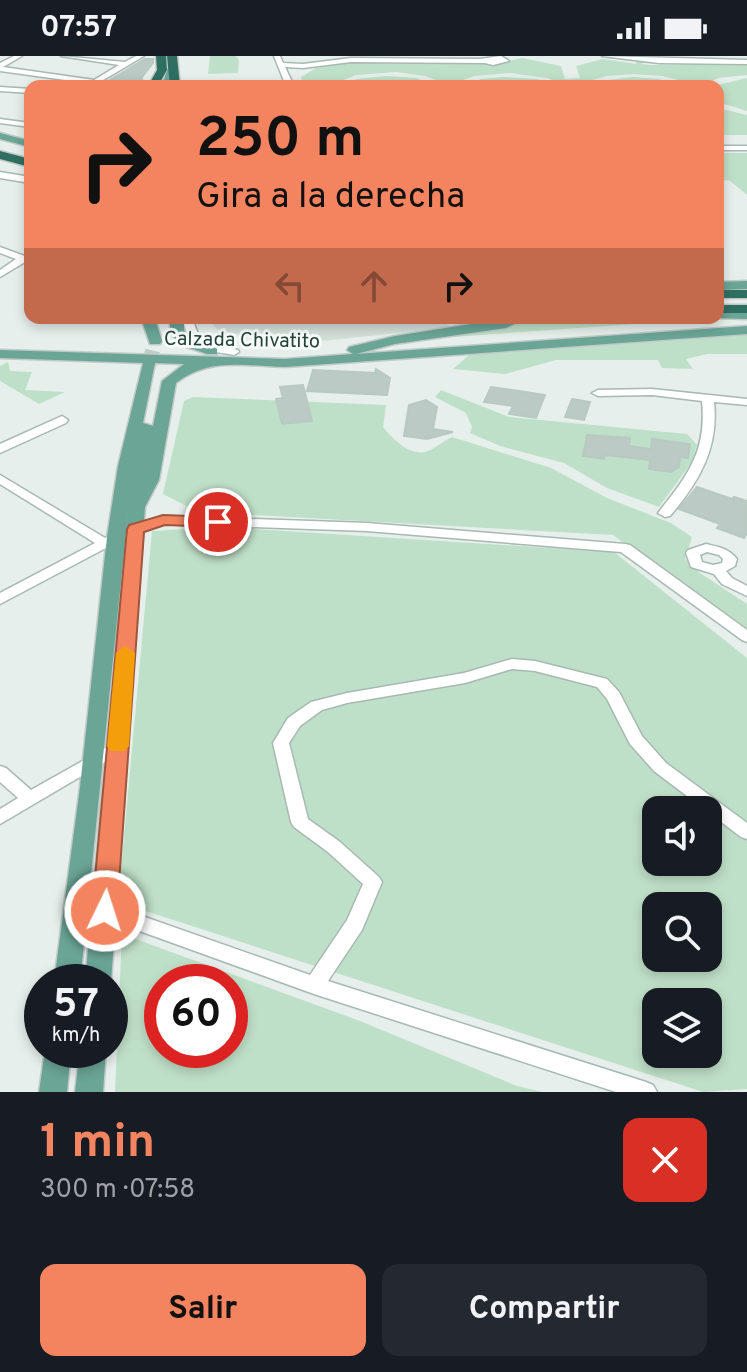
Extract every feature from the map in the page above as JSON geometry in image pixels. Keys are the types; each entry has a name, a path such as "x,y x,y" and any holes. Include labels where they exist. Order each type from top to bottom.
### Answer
{"highway":[{"path":"156,80 163,61"},
{"path":"163,61 172,80"},
{"path":"0,145 24,151"},
{"path":"0,156 24,162"},
{"path":"724,292 747,291"},
{"path":"724,308 747,306"}],"main road":[{"path":"0,136 24,142"},
{"path":"724,309 747,315"},
{"path":"151,324 159,341"},
{"path":"159,341 160,324"},
{"path":"159,341 165,324"},
{"path":"177,324 183,341 214,355"},
{"path":"354,350 395,340 506,324"},
{"name":"Calzada Chivatito","path":"214,355 234,352 292,355 619,330 747,327"},
{"name":"Calzada Chivatito","path":"120,352 214,355 285,363 747,327"},
{"path":"0,345 120,352"},
{"path":"0,354 120,352"},
{"path":"123,529 151,480 169,381 186,368 214,355"},
{"path":"69,964 123,529 137,480 153,365 126,466 123,529 118,747 100,964"},
{"path":"74,926 104,918"},
{"path":"53,1092 56,1068"},
{"path":"89,1092 91,1068"}],"street":[{"path":"0,68 19,56"},
{"path":"64,56 126,64"},
{"path":"99,80 142,56"},
{"path":"277,56 288,80"},
{"path":"605,56 659,61 747,62"},
{"path":"282,65 351,60 507,58"},
{"path":"292,80 316,64"},
{"path":"0,68 69,80"},
{"path":"0,89 24,91"},
{"path":"0,121 24,125"},
{"path":"16,126 24,121"},
{"path":"724,148 747,148"},
{"path":"0,175 24,179"},
{"path":"0,188 17,178"},
{"path":"0,250 24,259"},
{"path":"0,274 24,261"},
{"path":"189,324 190,335 196,342 234,352"},
{"path":"598,393 652,392 747,402"},
{"path":"665,513 700,467 710,433 708,398"},
{"path":"0,449 62,420"},
{"path":"0,479 123,529"},
{"path":"0,599 123,529 163,520 367,527 625,548 747,637"},
{"path":"718,570 722,577 747,592"},
{"path":"314,985 355,924 373,882 300,822 281,743 294,722 317,706 465,678 512,664 535,666 602,683 613,696 636,740 660,767 747,832"},
{"path":"0,817 118,747"},
{"path":"0,772 29,798"},
{"path":"104,918 646,1092"}],"shaded area":[{"path":"212,324 446,324 452,327 296,344 290,349 217,329"}],"green space":[{"path":"210,56 236,56 239,60 238,73 208,74"},
{"path":"522,58 561,66 565,79 580,78 576,66 603,59 651,65 747,65 747,75 714,80 678,80 634,74 592,80 553,80 510,73 463,80 436,80 396,72 356,75 343,80 302,80 301,77 316,68 343,63 497,64"},
{"path":"386,76 422,80 355,80"},
{"path":"504,77 540,80 478,80"},
{"path":"633,77 662,80 609,80"},
{"path":"747,78 747,111 724,104 724,83"},
{"path":"724,109 747,115 747,135 724,135"},
{"path":"724,153 747,153 747,195 729,180 724,180"},
{"path":"516,324 635,324 424,339"},
{"path":"747,333 747,354 707,354 686,359 693,369 662,368 658,360 556,360 505,374 453,369 470,354 550,345"},
{"path":"8,362 10,371 32,372 25,390 65,392 39,404 0,381 0,366"},
{"path":"441,390 509,417 687,434 697,445 692,462 659,507 607,488 564,463 500,446 470,433 472,427 466,413 435,397"},
{"path":"193,397 386,405 383,427 409,450 428,451 452,437 551,468 607,498 671,523 692,537 685,559 700,573 747,604 747,635 613,535 198,512 163,494 184,401"},
{"path":"221,527 614,552 747,658 747,1089 703,1092 118,902 152,531"},
{"path":"122,934 204,964 144,964 144,1068 248,1068 248,980 360,1021 517,1086 543,1092 115,1092 116,1068 128,1068 128,964 121,964"}],"building":[{"path":"145,59 153,59 142,80 110,80"},
{"path":"376,369 390,378 387,395 307,391 313,370 375,373"},
{"path":"303,385 312,421 282,424 276,399 283,398 280,387"},
{"path":"491,387 545,395 536,418 509,414 513,406 484,402"},
{"path":"572,399 590,402 584,420 565,417"},
{"path":"426,400 437,407 433,429 453,432 427,439 404,436 409,405"},
{"path":"587,435 630,438 629,446 651,449 652,439 690,444 688,458 680,457 679,467 671,472 649,469 650,460 583,456"},
{"path":"697,487 747,501 747,533 744,538 717,528 720,524 679,509"}],"tunnel":[{"path":"149,365 155,341"}],"slow traffic":[{"path":"118,746 125,653"}],"route":[{"path":"105,911 136,529 163,520 218,522"}]}
